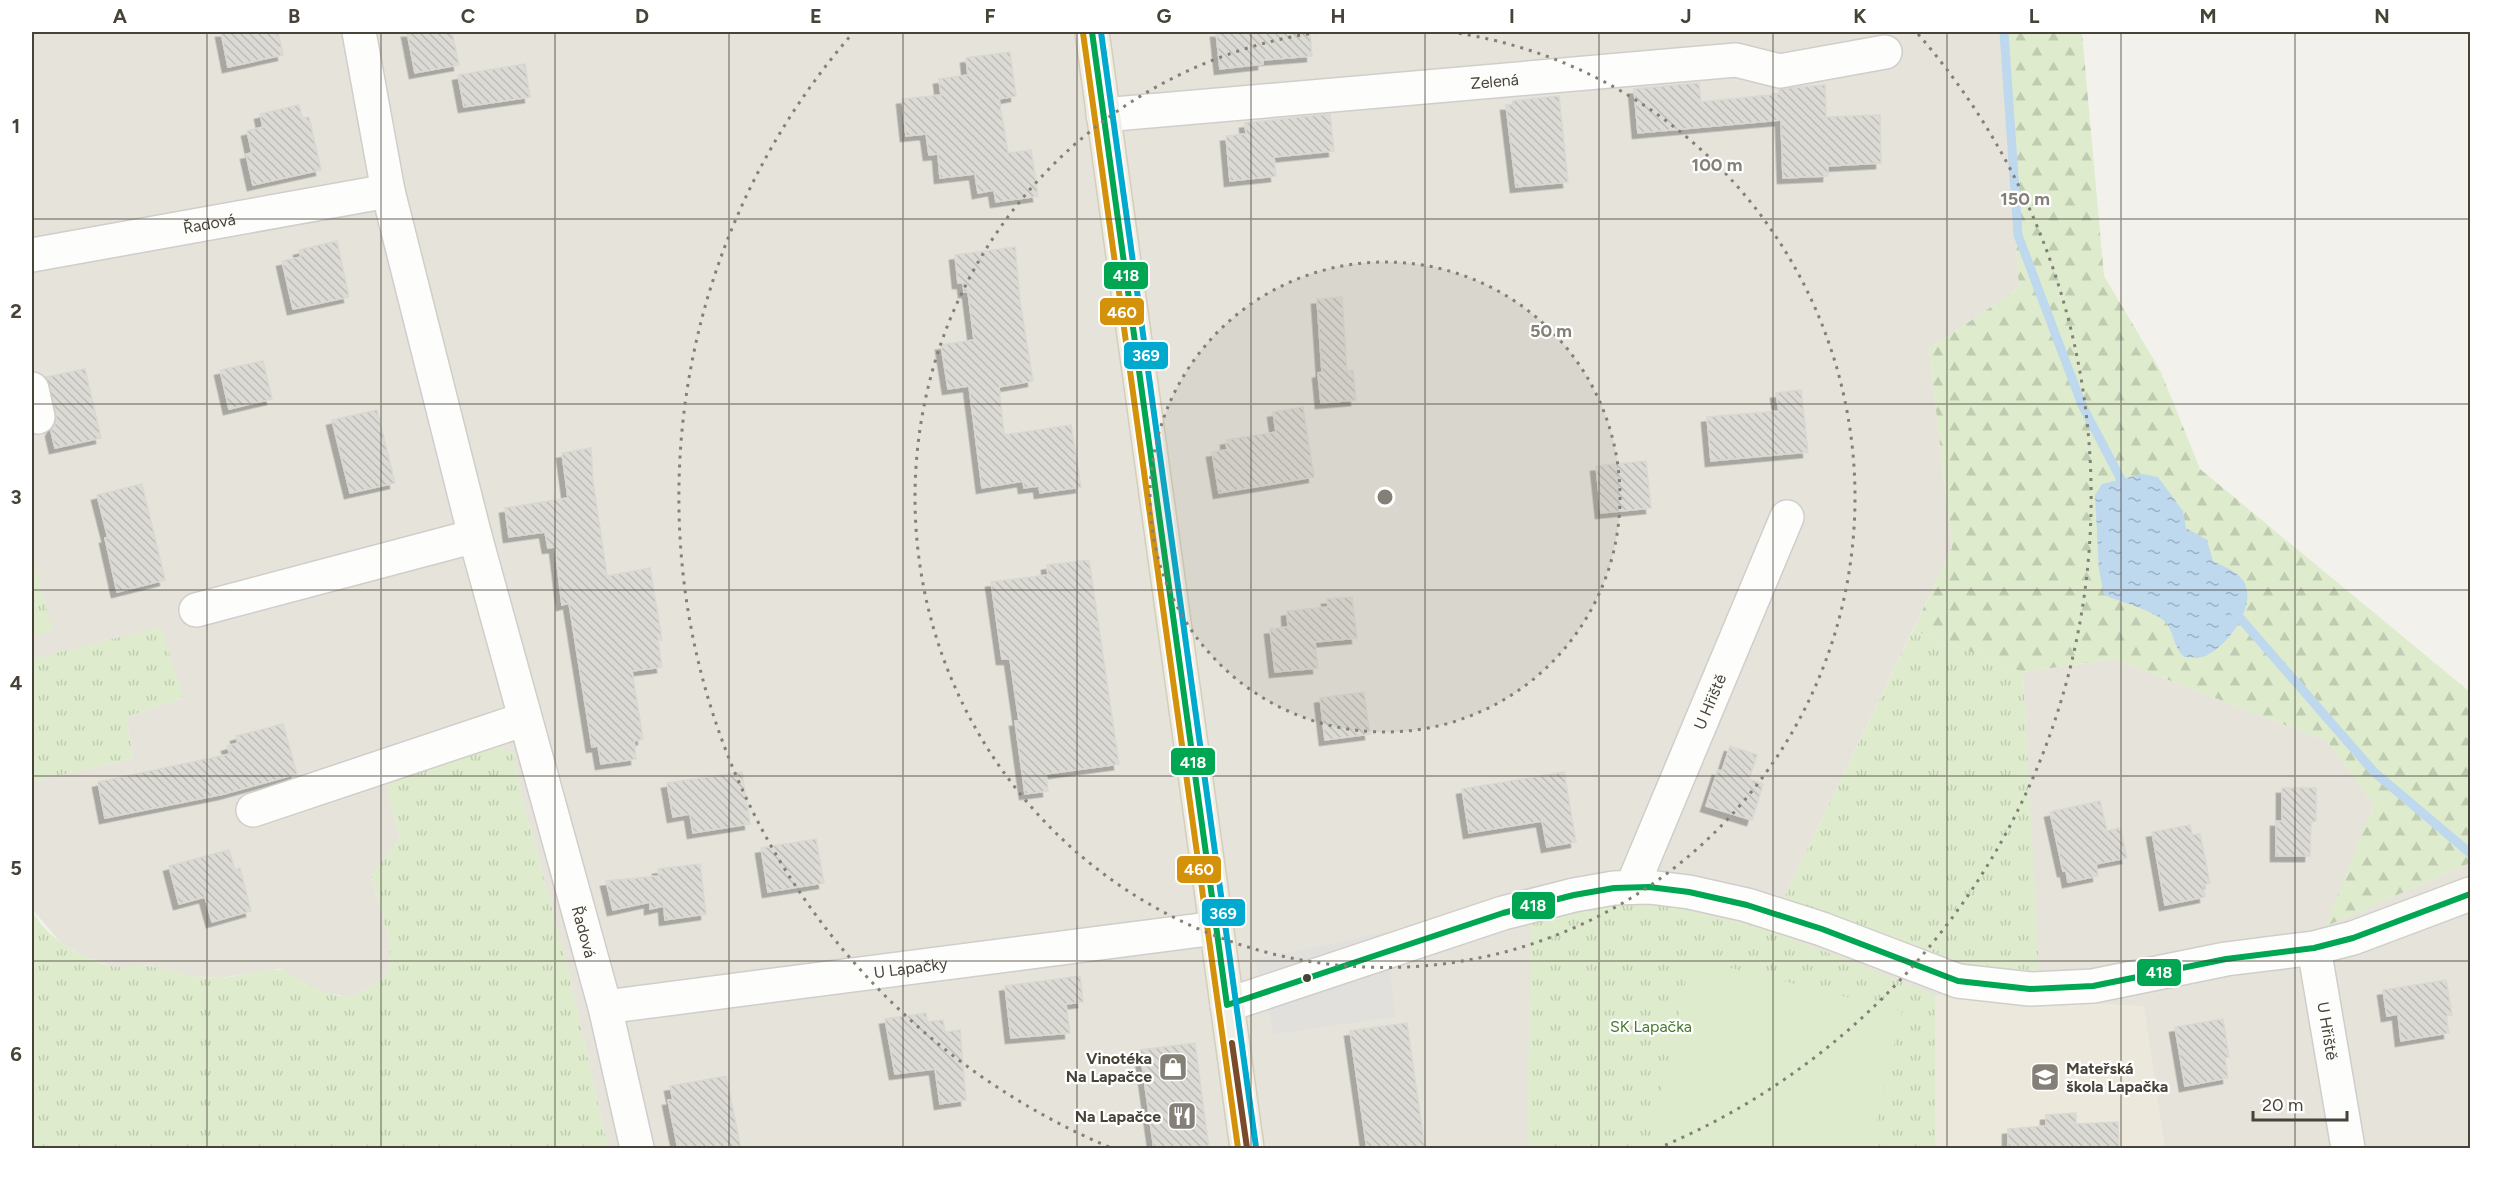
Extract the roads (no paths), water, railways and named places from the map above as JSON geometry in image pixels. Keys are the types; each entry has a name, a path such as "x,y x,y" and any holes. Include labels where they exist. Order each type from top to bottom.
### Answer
{"main road":[{"path":"1092,32 1247,1149"}],"street":[{"name":"Řadová","path":"359,32 388,191 475,536 605,1007 637,1149"},
{"name":"Zelená","path":"1103,115 1736,60 1780,71 1885,52"},
{"name":"Řadová","path":"32,255 388,191"},
{"name":"U Hřiště","path":"1632,887 1787,517"},
{"path":"196,610 475,536"},
{"path":"253,810 525,719"},
{"path":"1227,1005 1503,914 1574,894 1632,887 1689,892 1747,905 1814,926 1958,981 1998,987 2064,989 2093,986 2226,959 2314,948 2354,938 2470,894"},
{"name":"U Lapačky","path":"605,1007 1216,928"},
{"name":"U Hřiště","path":"2314,948 2348,1149"}],"water":[{"path":"2142,474 2158,477 2183,511 2186,528 2207,540 2213,561 2234,572 2244,582 2247,603 2237,626 2221,646 2202,657 2184,657 2167,624 2162,619 2138,607 2104,595 2099,570 2095,495 2102,484"}],"waterway":[{"path":"2004,32 2018,235 2082,405 2126,489"},
{"path":"2234,611 2374,772 2470,853"}],"place":[{"name":"Vinotéka Na Lapačce","path":"1173,1067"},
{"name":"Mateřská škola Lapačka","path":"2045,1077"},
{"name":"Na Lapačce","path":"1182,1116"}],"park label":[{"name":"SK Lapačka","path":"1651,1026"}]}
